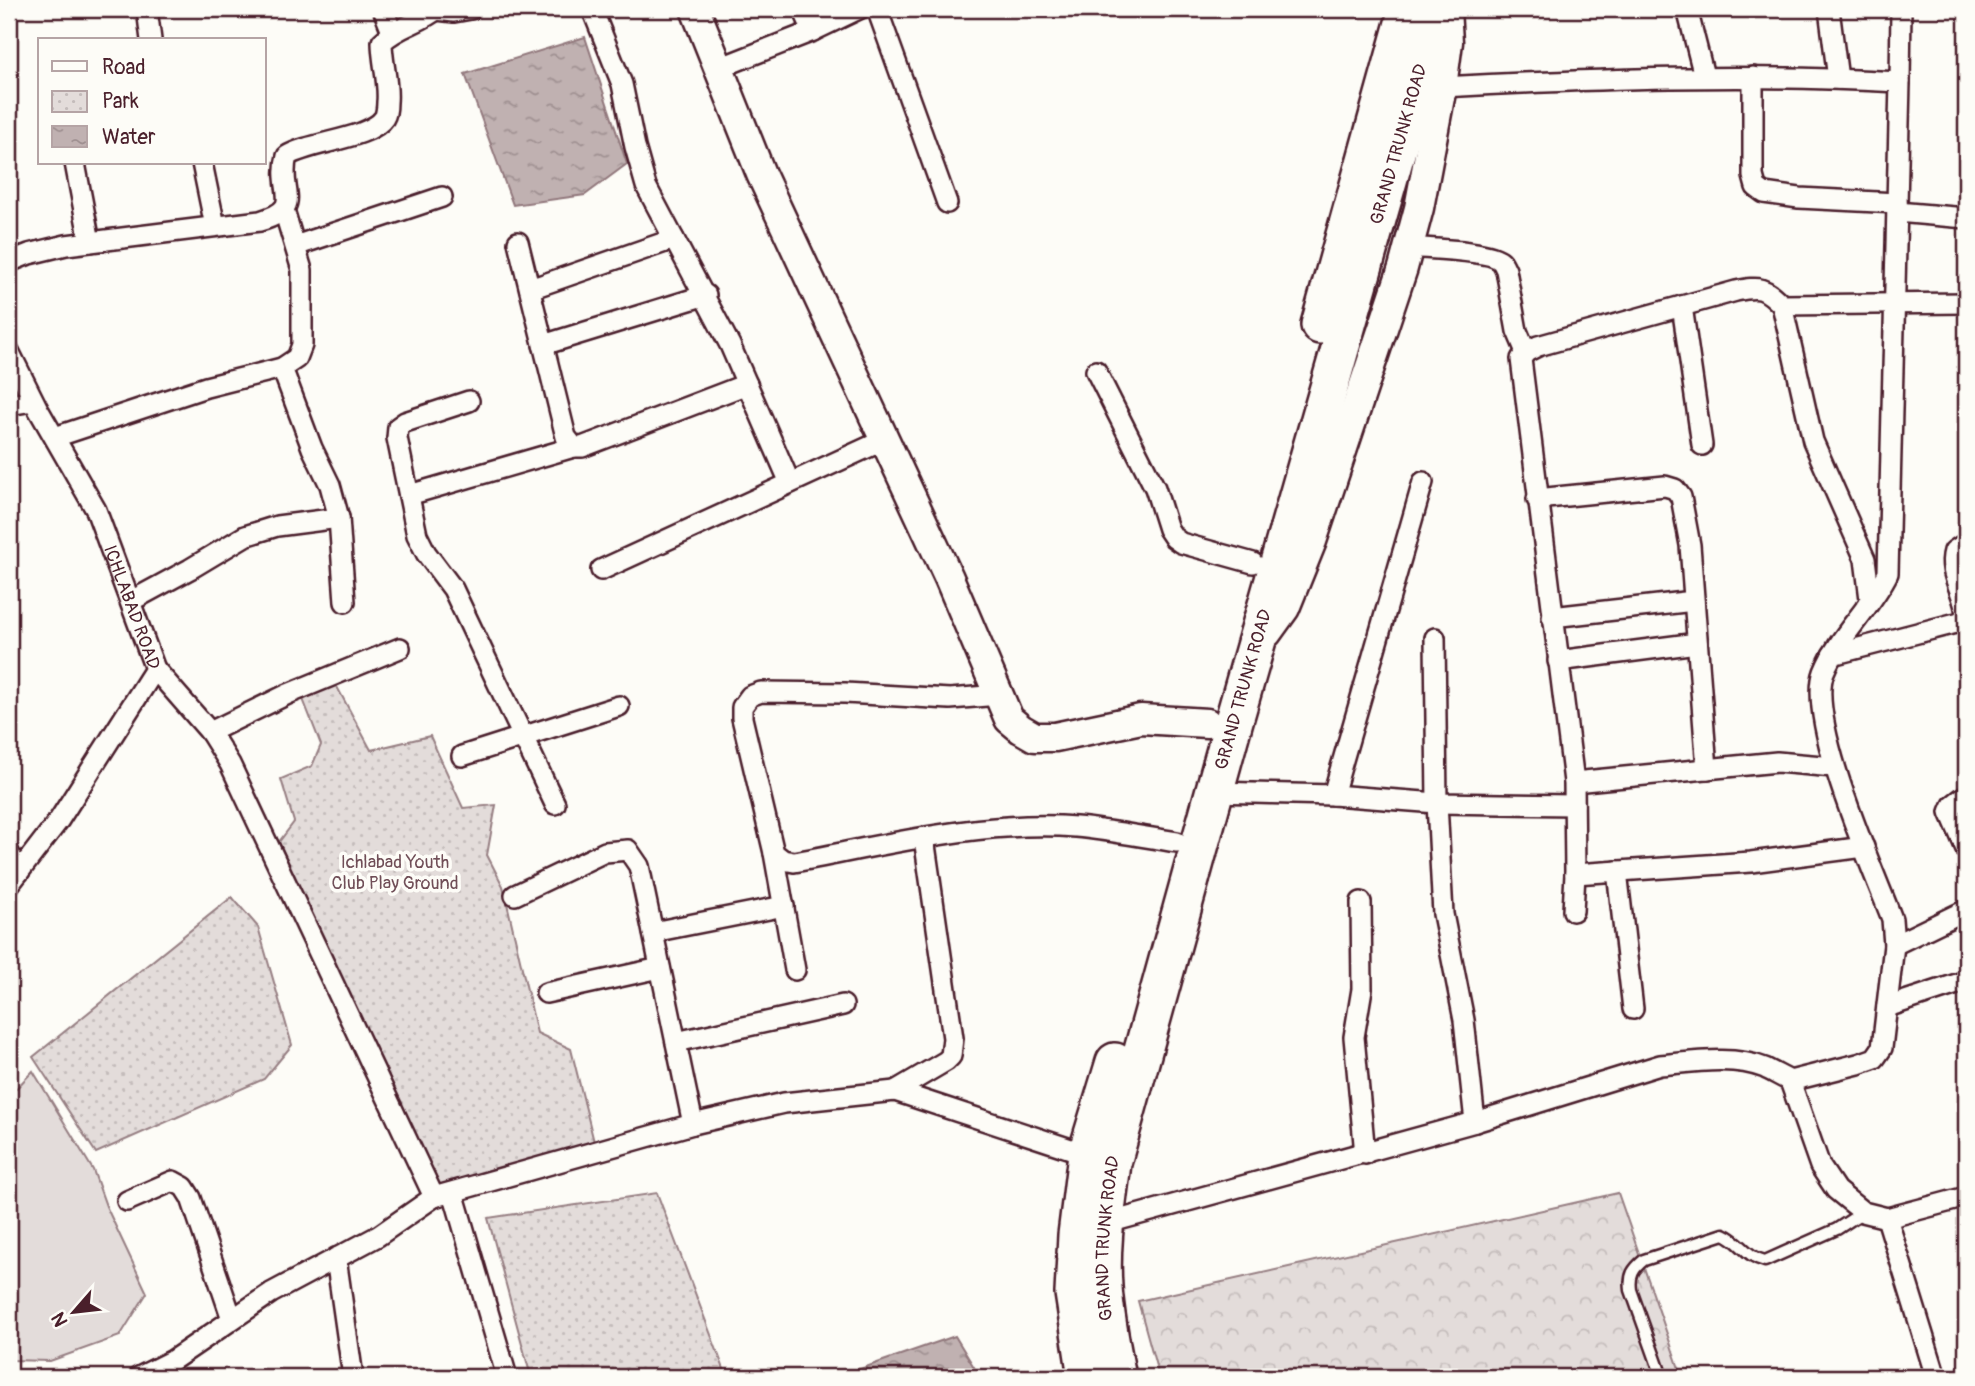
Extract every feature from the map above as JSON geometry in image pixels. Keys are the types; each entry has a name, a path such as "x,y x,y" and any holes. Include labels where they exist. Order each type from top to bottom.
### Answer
{"highway":[{"name":"GRAND TRUNK ROAD","path":"1117,1377 1103,1286 1104,1224 1100,1158 1208,723 1408,9"},
{"name":"GRAND TRUNK ROAD","path":"1087,1377 1074,1293 1077,1235 1215,792 1437,9"}],"street":[{"path":"147,9 151,38"},
{"path":"383,9 392,32"},
{"path":"9,262 54,248 260,221 276,216 284,211 288,201 283,172 287,156 297,149 353,135 376,125 384,118 387,99 382,42 392,32 425,18 437,9 454,12 471,9"},
{"path":"592,9 622,84 643,176 706,296 790,483"},
{"path":"695,9 761,174 948,578 1010,719 1035,737 1055,737 1141,719 1208,723"},
{"path":"803,9 813,32"},
{"path":"719,68 813,32 859,9"},
{"path":"877,9 947,203"},
{"path":"1394,9 1394,59"},
{"path":"1255,650 1284,608 1312,541 1408,247 1419,208 1442,87 1448,42 1446,9"},
{"path":"1687,9 1704,76"},
{"path":"1829,9 1838,79"},
{"path":"1104,1224 1365,1154 1660,1065 1729,1061 1763,1068 1790,1081 1875,1058 1882,1048 1894,945 1892,919 1834,767 1823,712 1823,676 1832,655 1881,587 1888,573 1902,9"},
{"path":"1442,87 1704,76 1900,82"},
{"path":"1753,77 1753,176 1756,187 1764,193 1966,218"},
{"path":"75,164 90,242"},
{"path":"202,164 215,226"},
{"path":"295,246 442,197"},
{"path":"55,437 205,387 282,368 297,358 302,345 302,270 284,211"},
{"path":"530,289 674,239"},
{"path":"518,242 566,437 574,447"},
{"path":"1408,247 1478,253 1502,261 1517,331 1526,352"},
{"path":"1573,911 1574,782 1521,359 1526,352 1538,346 1757,286 1771,293 1782,305 1813,442 1865,559 1870,599"},
{"path":"543,345 706,296"},
{"path":"1782,305 1966,303"},
{"path":"1682,306 1702,445"},
{"name":"ICHLABAD ROAD","path":"9,351 33,401 96,510 155,669 59,820 14,879"},
{"path":"282,368 312,448 330,485 339,518 345,602"},
{"path":"1096,372 1155,488 1168,529 1174,538 1181,543 1253,563"},
{"path":"409,495 574,447 582,447 747,384"},
{"path":"9,405 33,401"},
{"path":"469,401 405,422 398,427 397,438 417,535 426,553 453,589 555,804"},
{"path":"601,570 884,440"},
{"path":"1333,795 1423,482"},
{"path":"1537,499 1665,486 1675,489 1681,496 1689,545 1707,769"},
{"path":"131,601 245,536 277,526 339,518"},
{"path":"1832,655 1960,622 1966,617 1952,558 1954,551 1966,543"},
{"path":"1552,617 1694,601"},
{"path":"1435,638 1437,803 1443,914 1464,1020 1475,1122"},
{"path":"1558,661 1697,643"},
{"path":"210,732 288,694 400,648"},
{"path":"155,669 210,732 230,764 444,1195 506,1377"},
{"path":"795,970 774,853 743,718 742,707 750,696 761,692 845,693 950,699 999,695"},
{"path":"462,755 619,706"},
{"path":"1574,782 1777,762 1834,767"},
{"path":"1215,792 1333,795 1437,803 1574,805"},
{"path":"1966,795 1953,806 1950,813 1966,849"},
{"path":"774,853 783,860 794,862 962,831 1075,827 1177,842"},
{"path":"895,1091 946,1061 952,1051 953,1038 924,838"},
{"path":"1575,874 1751,862 1864,847"},
{"path":"515,895 606,852 628,850 639,866 693,1124"},
{"path":"9,853 14,879"},
{"path":"1617,871 1633,1009"},
{"path":"1361,902 1362,989 1354,1037 1365,1154"},
{"path":"653,932 784,906"},
{"path":"1894,945 1966,910"},
{"path":"545,993 660,968"},
{"path":"1887,1007 1966,981"},
{"path":"676,1042 843,1005"},
{"path":"1790,1081 1820,1166 1836,1190 1863,1212 1887,1218 1966,1196"},
{"path":"139,1377 173,1360 271,1293 378,1236 444,1195 693,1124 784,1103 895,1091 1100,1158"},
{"path":"127,1201 173,1181 184,1187 191,1198 232,1319"},
{"path":"1887,1218 1936,1377"},
{"path":"336,1258 354,1377"}],"lane":[{"path":"1662,1377 1631,1290 1629,1279 1634,1269 1644,1261 1724,1234 1734,1238 1753,1258 1765,1261 1838,1229 1863,1212"}],"green space":[{"name":"Ichlabad Youth Club Play Ground","path":"336,685 371,750 430,736 463,808 496,805 487,855 503,886 537,1033 571,1049 596,1150 434,1197 279,842 294,822 281,779 312,766 321,745 303,699"},
{"path":"232,897 258,927 292,1045 264,1079 96,1153 33,1057"},
{"path":"33,1071 93,1170 106,1206 147,1293 120,1336 50,1361 9,1360 9,1096"},
{"path":"657,1193 727,1377 531,1377 488,1218"},
{"path":"1618,1193 1682,1377 1159,1377 1138,1301"}],"water":[{"path":"585,37 627,164 585,195 513,205 465,74"},
{"path":"955,1336 980,1377 837,1377"}]}
